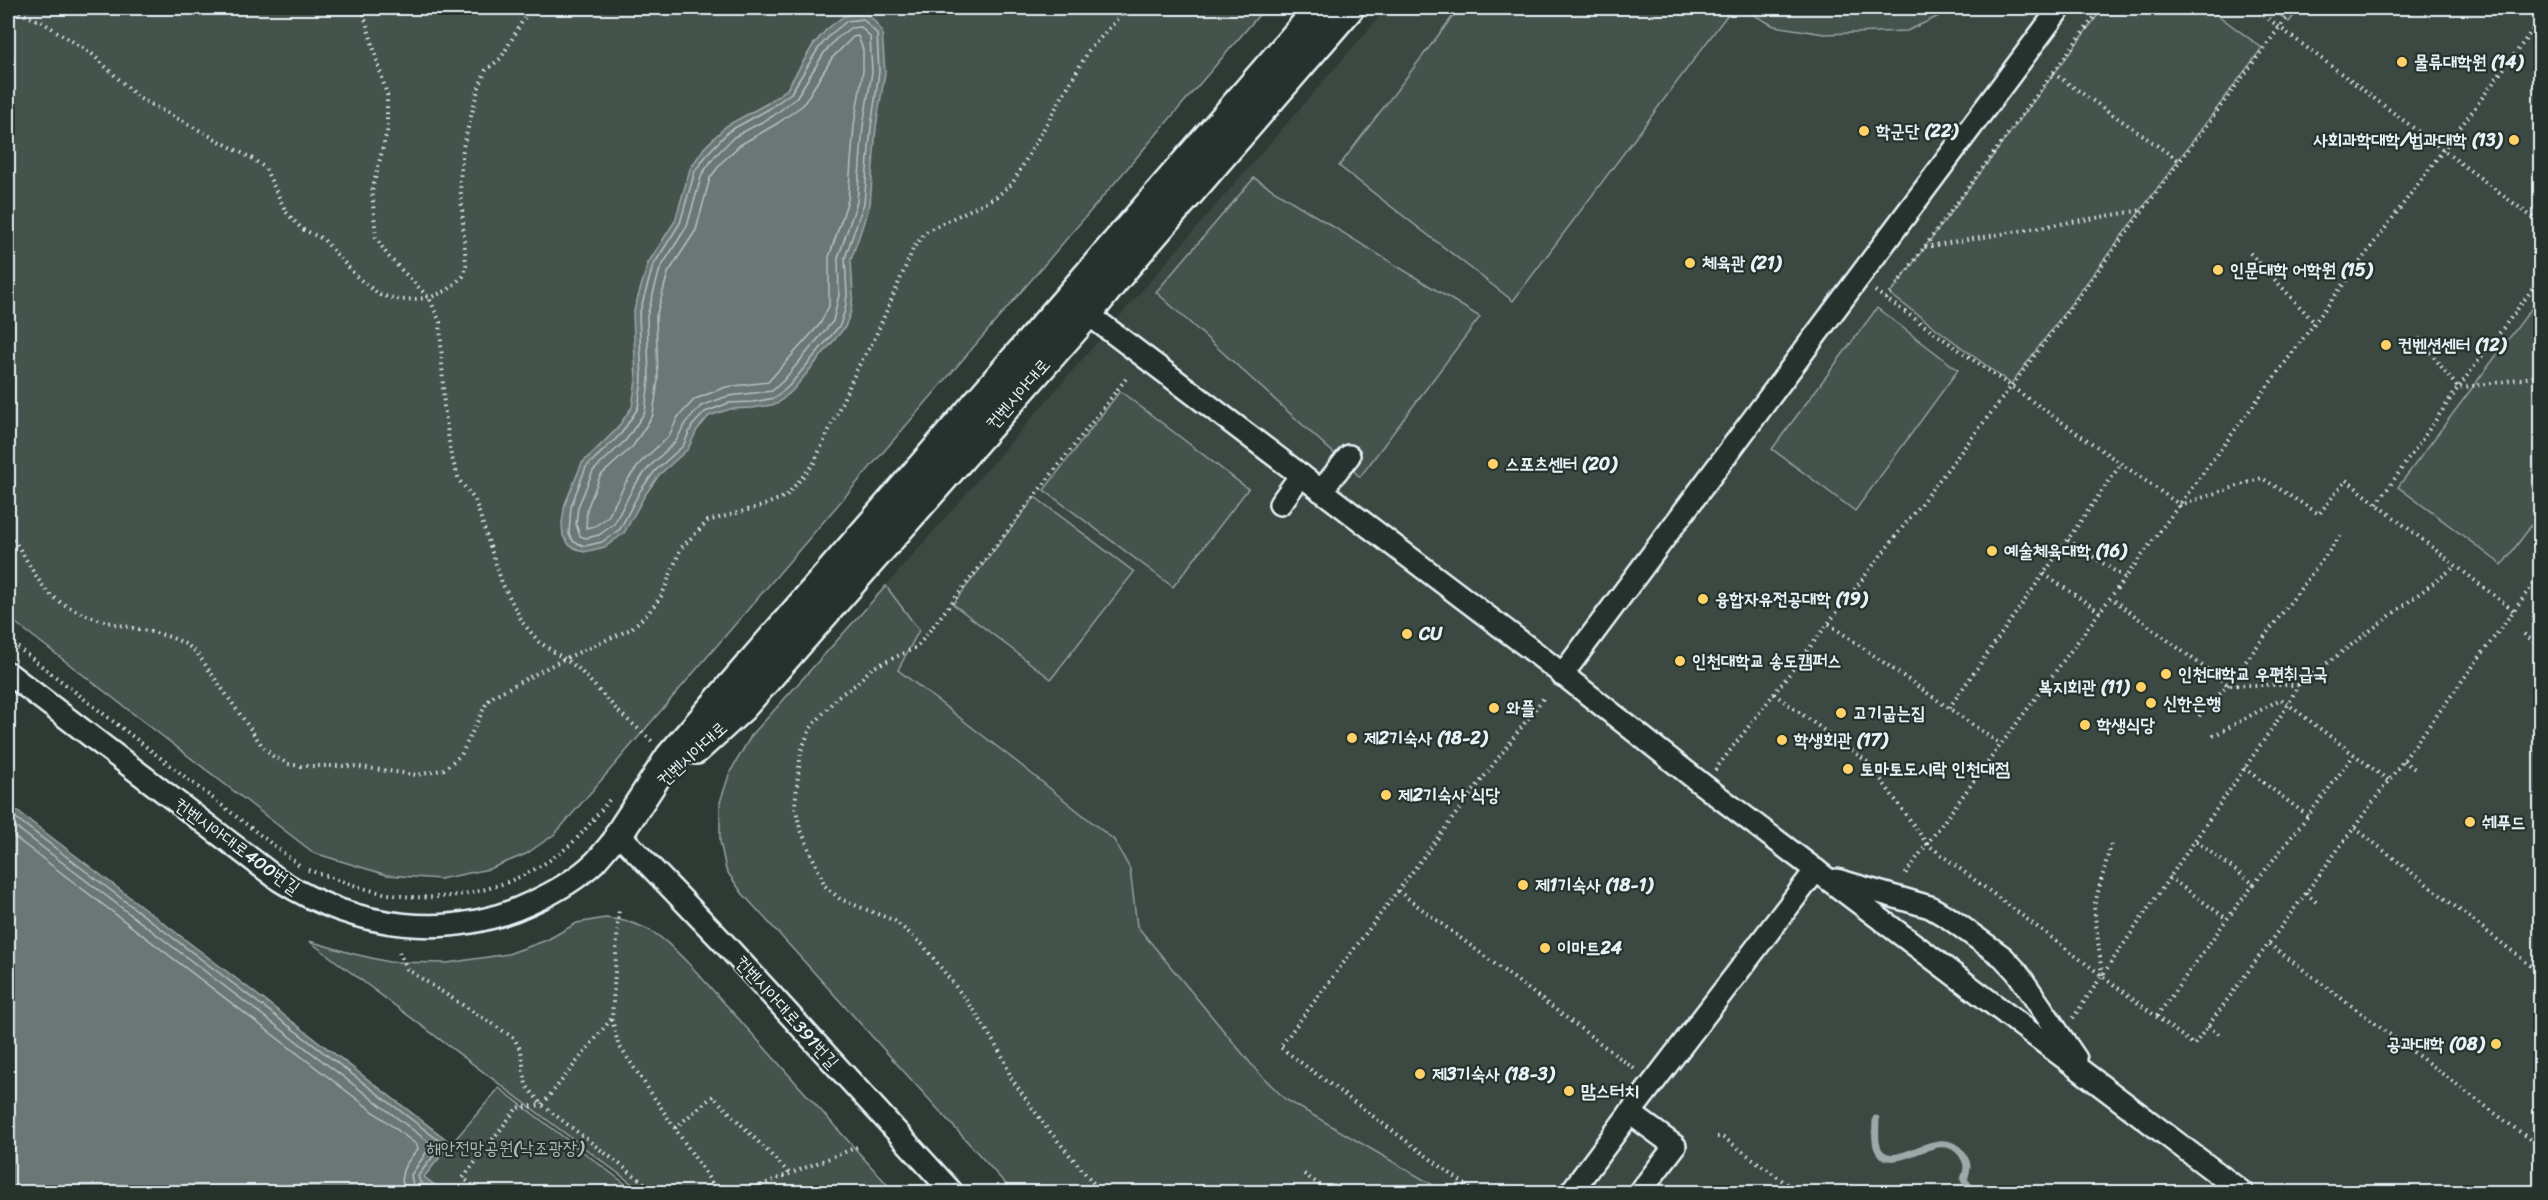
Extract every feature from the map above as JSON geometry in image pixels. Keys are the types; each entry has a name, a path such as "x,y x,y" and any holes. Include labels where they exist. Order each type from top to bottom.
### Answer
{"main road":[{"name":"컨벤시아대로","path":"644,797 670,756 1319,8"},
{"name":"컨벤시아대로","path":"644,797 742,708 1088,314 1350,8"},
{"path":"619,834 644,797"}],"street":[{"path":"2038,37 2039,8"},
{"path":"1562,675 2060,8"},
{"path":"1088,314 1703,785 2242,1192"},
{"path":"1322,491 1349,456"},
{"path":"1280,504 1301,475"},
{"name":"컨벤시아대로400번길","path":"8,673 279,880 326,905 376,921 439,926 464,924 501,916 542,898 569,882 595,862 619,834"},
{"name":"컨벤시아대로391번길","path":"619,834 722,941 952,1192"},
{"path":"1821,873 1930,907 1950,918 2003,957 2017,972 2085,1073"},
{"path":"1571,1192 1630,1113 1821,873"},
{"path":"1630,1113 1675,1146 1640,1192"}],"path":[{"path":"8,8 42,22 92,54 139,98 254,159 265,168 286,212 302,229 322,239 358,278 380,295 401,300 429,298 456,284 463,276 467,253 460,181 463,147 478,90 486,70 501,58 530,8"},
{"path":"362,8 387,95 387,131 372,191 376,238 388,256 429,298 440,321 444,406 451,455 459,480 475,500 502,583 524,622 539,642 578,668 619,712 670,756"},
{"path":"8,536 15,542 51,595 68,606 106,622 172,637 188,644 197,653 263,747 273,756 288,764 353,766 417,775 444,769 461,755 487,702 564,659 631,629 649,612 662,595 681,548 708,521 762,506 786,496 796,486 813,465 858,367 874,340 914,247 927,231 946,219 996,197 1012,184 1089,50 1128,8"},
{"path":"1886,299 2101,8"},
{"path":"2254,8 2541,223"},
{"path":"1703,785 2011,387 2294,8"},
{"path":"1889,894 2541,20"},
{"path":"2053,73 2178,160"},
{"path":"1924,247 2143,210"},
{"path":"2250,253 2315,323"},
{"path":"1857,278 2180,505"},
{"path":"2377,505 2458,388 2541,279"},
{"path":"2419,338 2458,388"},
{"path":"1101,1192 1011,1078 1004,1059 974,1010 923,945 895,921 840,899 825,886 800,828 795,806 801,751 810,729 837,697 855,685 872,668 917,647 1128,376"},
{"path":"2458,388 2541,376"},
{"path":"1949,708 2121,464"},
{"path":"2180,505 2262,478 2319,514 2346,480 2514,611"},
{"path":"2199,717 2228,685 2342,535"},
{"path":"2068,540 2125,578"},
{"path":"2061,1036 2101,974 2288,705 2298,685 2456,566"},
{"path":"2044,574 2100,612"},
{"path":"1774,694 1869,764 1927,844 2194,1045 2541,575"},
{"path":"2110,598 2228,685 2298,685"},
{"path":"1829,624 2000,744"},
{"path":"2524,634 2541,647"},
{"path":"8,640 306,869 384,893 442,897 494,887 535,870 567,848 611,797"},
{"path":"1475,1192 1280,1047 1545,696"},
{"path":"2213,736 2281,699 2389,781"},
{"path":"2157,1016 2227,919 2354,755"},
{"path":"2403,761 2418,771"},
{"path":"2244,768 2308,816"},
{"path":"2355,828 2541,973"},
{"path":"2101,974 2094,908 2112,840"},
{"path":"2194,840 2254,884"},
{"path":"2169,877 2227,919"},
{"path":"1398,891 1613,1052"},
{"path":"2306,893 2317,903"},
{"path":"619,908 612,1018 618,1044 718,1192"},
{"path":"2269,944 2541,1147"},
{"path":"399,952 407,969 518,1043 526,1085 542,1105 656,1192"},
{"path":"482,1192 463,1178 517,1108 542,1105 612,1018"},
{"path":"2208,1026 2219,1034"},
{"path":"675,1128 713,1096 790,1174"},
{"path":"1717,1137 1727,1140 1798,1192"},
{"path":"744,1192 860,1146"},
{"path":"1305,1174 1330,1192"}],"shaded area":[{"name":"인천대학교 송도캠퍼스","path":"1387,8 2540,8 2540,1192 1013,1192 742,893 726,870 720,841 720,802 730,772 751,736 886,586"}],"green space":[{"path":"8,8 1265,8 555,834 526,854 489,869 440,879 387,875 314,853 8,617"},
{"path":"1459,8 1719,8 1728,14 1513,301 1339,166"},
{"path":"1741,8 1956,8 1907,31 1824,34 1774,26"},
{"path":"2103,8 2208,8 2262,48 2011,384 1890,294"},
{"path":"2270,8 2300,8 2289,22"},
{"path":"1254,178 1480,317 1360,477 1156,292"},
{"path":"2540,297 2540,514 2502,565 2398,487"},
{"path":"1877,308 1958,370 1855,511 1772,449"},
{"path":"1120,391 1248,489 1173,587 1044,490"},
{"path":"1035,497 1134,572 1051,679 953,604"},
{"path":"886,586 919,630 898,670 1114,840 1130,869 1137,926 1257,1071 1285,1099 1445,1192 1013,1192 742,893 726,870 720,841 720,802 730,772 751,736"},
{"path":"605,918 644,927 672,947 894,1192 643,1192 309,941 389,962 447,963 508,954 547,940 577,923"},
{"name":"해안전망공원(낙조광장)","path":"499,1088 636,1192 444,1192 423,1177"}],"water":[{"path":"863,12 873,19 882,31 885,73 876,127 870,204 851,260 853,295 851,311 845,327 793,390 777,404 730,409 709,416 697,430 688,449 659,475 624,533 605,547 584,552 570,546 563,536 562,523 565,504 582,463 616,430 632,407 636,380 633,314 648,263 675,221 690,169 704,148 726,126 766,104 787,89 813,45 827,29 844,16"},
{"path":"8,804 451,1143 424,1177 444,1192 8,1192"}],"waterway":[{"path":"1876,1119 1876,1144 1883,1155 1891,1158 1933,1145 1953,1146 1965,1160 1967,1169 1964,1180 1974,1192"}],"place":[{"name":"물류대학원 (14)","path":"2402,62"},
{"name":"학군단 (22)","path":"1864,131"},
{"name":"사회과학대학/법과대학 (13)","path":"2514,140"},
{"name":"체육관 (21)","path":"1690,263"},
{"name":"인문대학 어학원 (15)","path":"2218,270"},
{"name":"컨벤션센터 (12)","path":"2386,345"},
{"name":"스포츠센터 (20)","path":"1493,464"},
{"name":"예술체육대학 (16)","path":"1992,551"},
{"name":"융합자유전공대학 (19)","path":"1703,599"},
{"name":"CU","path":"1407,634"},
{"name":"인천대학교 송도캠퍼스","path":"1680,661"},
{"name":"인천대학교 우편취급국","path":"2166,674"},
{"name":"복지회관 (11)","path":"2141,687"},
{"name":"신한은행","path":"2151,703"},
{"name":"와플","path":"1494,708"},
{"name":"고기굽는집","path":"1841,713"},
{"name":"학생식당","path":"2085,725"},
{"name":"제2기숙사 (18-2)","path":"1352,738"},
{"name":"학생회관 (17)","path":"1782,740"},
{"name":"토마토도시락 인천대점","path":"1848,769"},
{"name":"제2기숙사 식당","path":"1386,795"},
{"name":"쉐푸드","path":"2470,822"},
{"name":"제1기숙사 (18-1)","path":"1523,885"},
{"name":"이마트24","path":"1545,948"},
{"name":"공과대학 (08)","path":"2496,1044"},
{"name":"제3기숙사 (18-3)","path":"1420,1074"},
{"name":"맘스터치","path":"1569,1091"}]}
